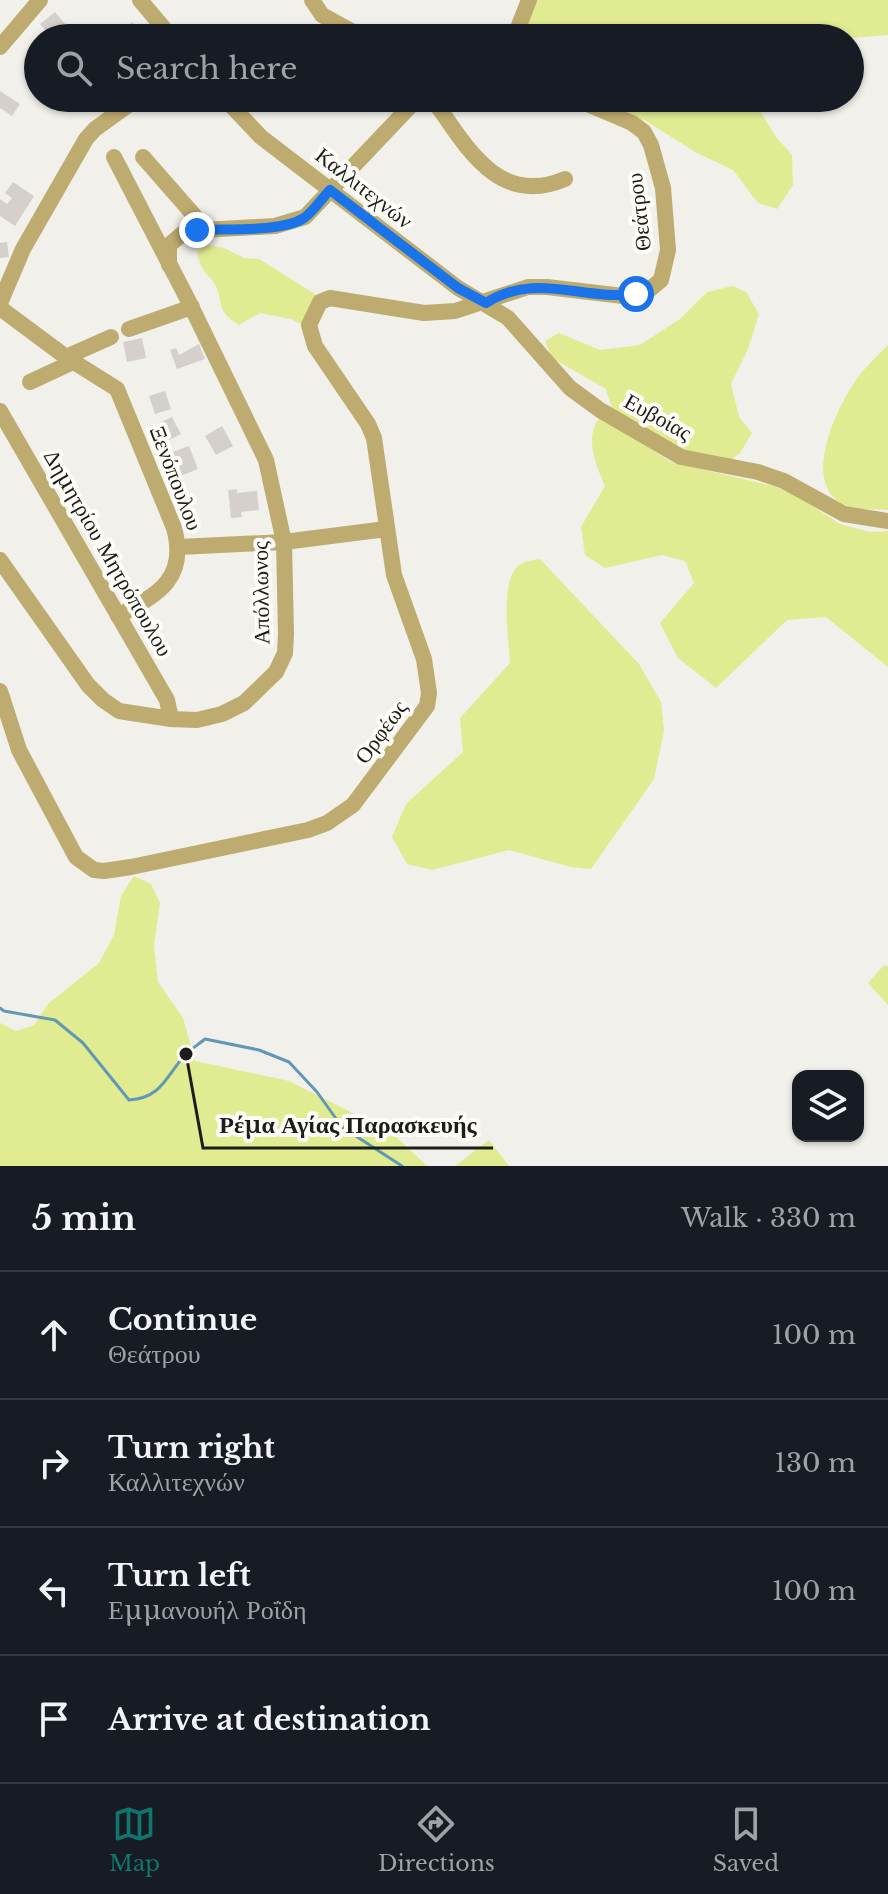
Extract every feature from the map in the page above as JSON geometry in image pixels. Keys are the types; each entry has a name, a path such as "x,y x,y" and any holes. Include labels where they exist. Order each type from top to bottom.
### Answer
{"street":[{"path":"0,47 40,0"},
{"path":"140,0 160,24"},
{"path":"312,0 322,15 338,24"},
{"path":"517,24 522,3"},
{"path":"0,306 23,249 86,139 119,112"},
{"name":"Καλλιτεχνών","path":"237,112 261,137 330,190 458,288 486,303"},
{"path":"169,266 169,245 186,231 275,226 305,217 405,112"},
{"path":"442,112 480,164 491,174 536,186 565,179"},
{"name":"Θεάτρου","path":"486,303 528,287 623,296 649,290 661,280 666,266 667,240 663,188 651,145 644,132 632,123 606,112"},
{"name":"Απόλλωνος","path":"0,560 88,685 119,711 197,720 222,714 244,703 276,672 285,653 284,542 266,460 192,307 114,157"},
{"path":"143,157 206,229"},
{"name":"Ορφέως","path":"0,691 27,767 76,857 94,870 131,867 327,823 341,816 366,791 427,706 429,693 424,659 398,591 374,438 310,335 309,325 320,302 330,298 424,313 455,311 486,303"},
{"name":"Ευβοίας","path":"486,303 518,328 570,388 658,445 681,457 758,472 784,481 844,514 888,521"},
{"name":"Ξενόπουλου","path":"0,306 117,389 174,528 179,547 170,579 156,594 118,616"},
{"path":"129,329 192,307"},
{"path":"23,385 111,337"},
{"name":"Δημητρίου Μητρόπουλου","path":"0,411 167,700 171,719"},
{"path":"179,547 284,542 386,529"}],"green space":[{"path":"534,0 888,0 888,35 864,37 864,24 525,24"},
{"path":"623,112 761,112 792,155 793,185 777,209 758,203 733,170 697,153 646,121"},
{"path":"209,245 224,248 244,258 259,259 318,296 305,326 291,319 260,313 239,325 228,316 215,284 203,270 199,259 197,251"},
{"path":"733,286 746,292 759,314 748,349 731,384 739,417 752,433 740,453 728,462 685,453 612,408 606,389 552,358 545,341 559,333 600,350 640,345 680,319 707,292"},
{"path":"888,345 888,510 855,508 834,498 825,483 823,465 826,444 853,385"},
{"path":"601,416 671,462 773,486 796,495 840,524 870,532 888,531 888,667 826,617 787,620 716,688 678,658 660,623 694,583 685,561 662,555 605,568 585,555 581,527 605,486 592,441"},
{"path":"540,559 639,664 661,702 664,731 654,779 591,869 571,867 509,850 432,870 407,864 392,837 406,804 463,752 460,718 510,663 506,610 509,582 521,564"},
{"path":"134,876 151,884 160,903 154,946 158,982 183,1018 195,1061 289,1081 392,1133 427,1166 0,1166 0,1023 16,1031 34,1025 48,1004 99,963 114,935 121,896"},
{"path":"884,965 888,966 888,1005 868,983"},
{"path":"489,1140 509,1166 455,1166"}],"building":[{"path":"55,12 65,24 40,24"},
{"path":"0,91 20,104 12,116 0,108"},
{"path":"13,182 34,196 15,226 0,216 0,199 7,204 12,198 5,193"},
{"path":"7,242 9,257 0,258 0,243"},
{"path":"142,338 146,358 127,362 123,342"},
{"path":"199,344 205,359 177,369 170,350 176,348 179,355"},
{"path":"165,391 171,409 155,414 149,396"},
{"path":"172,417 181,434 161,444 156,435 161,432 157,424"},
{"path":"222,426 233,446 216,455 205,436"},
{"path":"189,446 198,469 173,479 167,454"},
{"path":"237,489 237,493 257,491 259,510 241,512 242,517 231,518 228,490"}],"waterway":[{"path":"0,1008 55,1020 83,1043 129,1100 156,1090 185,1055 205,1039 259,1050 289,1062 317,1092 342,1127 402,1166"}],"place":[{"name":"Ρέμα Αγίας Παρασκευής","path":"186,1054"}],"route":[{"path":"197,230 275,226 294,222 305,217 330,190 458,288 486,303 528,287 623,296 636,294"}]}
